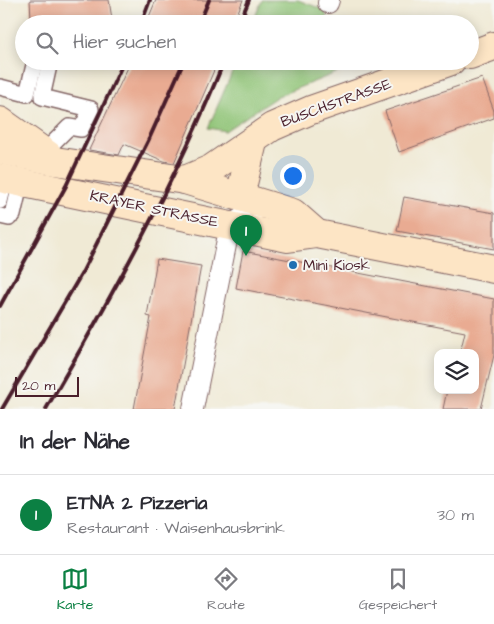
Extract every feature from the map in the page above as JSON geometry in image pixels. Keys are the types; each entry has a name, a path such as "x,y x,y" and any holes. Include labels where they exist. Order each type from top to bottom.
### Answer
{"main road":[{"path":"479,51 494,46"},
{"name":"BUSCHSTRASSE","path":"186,180 211,169 253,142 272,127 311,110 425,70"},
{"name":"KRAYER STRASSE","path":"0,120 55,161"},
{"path":"194,217 252,200 253,142"},
{"name":"KRAYER STRASSE","path":"0,150 55,161 186,180 293,213 317,234"},
{"name":"KRAYER STRASSE","path":"7,182 194,217 288,238 317,234 494,269"}],"street":[{"path":"0,87 27,94 33,70"},
{"path":"0,216 9,218 11,214 13,215 23,173 69,127 81,129 91,109 42,97 48,70"},
{"path":"0,120 14,122 17,133 0,200"},
{"path":"193,409 230,225 252,200"}],"green space":[{"path":"262,0 298,0 325,10 326,15 256,15"},
{"path":"233,70 341,70 278,96 225,131 208,128"}],"building":[{"path":"30,0 109,0 111,15 31,15"},
{"path":"156,0 243,0 237,15 150,15"},
{"path":"127,70 214,70 174,163 164,161 124,144 119,155 89,150"},
{"path":"482,78 494,111 494,118 399,152 385,111"},
{"path":"404,197 494,213 494,249 397,231"},
{"path":"243,251 494,299 494,355 481,409 443,409 446,394 479,394 479,349 461,349 465,332 236,288"},
{"path":"157,259 201,266 175,409 134,409 151,317 147,316"}],"railway":[{"path":"144,15 150,0"},
{"path":"203,15 209,0"},
{"path":"243,15 249,0"},
{"path":"0,306 66,186 120,70"},
{"path":"2,409 82,273 149,139 180,70"},
{"path":"46,409 95,324 164,195 220,70"}],"place":[{"name":"ETNA 2 Pizzeria","path":"246,256"},
{"name":"Mini Kiosk","path":"293,265"}]}
